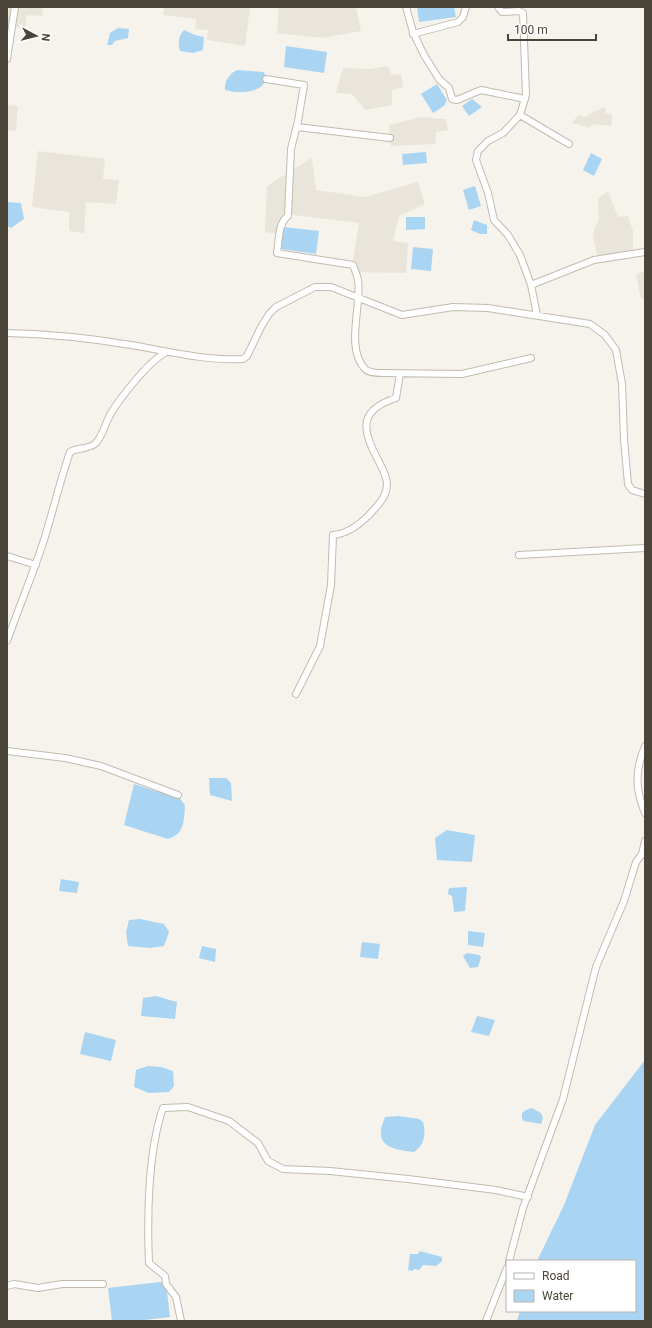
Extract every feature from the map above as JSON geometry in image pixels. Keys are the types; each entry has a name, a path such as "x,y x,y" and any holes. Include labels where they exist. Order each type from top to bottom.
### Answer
{"street":[{"path":"7,59 15,7"},
{"path":"406,7 414,34 432,69 439,79 449,88 452,99 457,100 481,90 525,99"},
{"path":"414,34 458,22 463,17 466,7"},
{"path":"498,7 502,12 519,11 523,13 525,99 520,115 503,133 488,141 478,151 476,160 488,193 494,220 508,235 520,255 531,285 537,315"},
{"path":"266,79 304,85 291,149 288,216 284,219 281,228 277,253 353,265 358,280 354,337 358,357 365,369 370,372 400,374 462,374 531,358"},
{"path":"520,115 569,144"},
{"path":"296,127 390,138"},
{"path":"531,285 594,260 645,252"},
{"path":"7,333 52,334 132,345 165,353 243,360 247,356 265,319 276,307 315,287 331,287 402,315 453,307 488,308 590,324 605,336 616,350 622,384 624,439 628,484 632,490 645,494"},
{"path":"7,641 36,565 70,452 94,444 100,436 110,415 133,384 157,357 165,353"},
{"path":"296,694 320,646 330,585 333,536 344,534 362,522 384,497 387,484 381,466 372,448 366,424 369,412 381,402 396,398 400,374"},
{"path":"519,555 645,548"},
{"path":"7,556 36,565"},
{"path":"645,746 638,770 638,796 645,813"},
{"path":"7,751 65,758 101,766 178,795"},
{"path":"509,1260 523,1208 563,1099 596,967 624,900 636,862 642,854 645,842"},
{"path":"181,1321 176,1296 166,1284 165,1276 149,1263 148,1225 152,1173 157,1126 163,1108 188,1107 229,1121 258,1143 268,1161 284,1169 330,1171 408,1179 496,1190 528,1197"},
{"path":"486,1321 506,1271"},
{"path":"7,1286 14,1284 38,1288 62,1284 104,1284"}],"shaded area":[{"path":"7,7 43,7 42,16 27,15 25,28 7,26"},
{"path":"164,7 250,7 245,46 207,40 208,30 195,29 196,19 163,15"},
{"path":"279,7 356,7 361,31 323,38 277,33"},
{"path":"387,66 392,75 401,74 404,87 392,90 392,105 365,110 352,94 336,93 343,68 370,69"},
{"path":"7,105 18,106 16,131 7,130"},
{"path":"605,107 605,113 613,115 611,126 593,124 590,128 572,123 578,115 586,117"},
{"path":"421,117 446,119 448,130 436,132 435,144 391,146 389,125"},
{"path":"38,151 105,159 103,179 119,180 116,204 86,202 84,233 69,231 69,212 32,207"},
{"path":"312,158 316,190 365,197 418,182 425,204 399,216 393,241 408,243 406,273 351,272 359,223 286,214 280,234 265,232 267,186"},
{"path":"608,191 618,217 628,216 633,231 633,250 598,257 593,237 595,227 599,219 598,199"},
{"path":"645,270 645,299 641,299 636,275"}],"water":[{"path":"417,7 454,7 456,17 419,22"},
{"path":"118,28 129,29 128,38 115,41 112,45 107,45 110,33"},
{"path":"184,30 204,37 203,50 193,53 180,51 179,40"},
{"path":"286,46 327,52 324,73 284,67"},
{"path":"238,70 264,72 265,79 263,85 252,91 245,92 225,90 225,84 228,78 232,73"},
{"path":"437,84 447,100 444,106 433,113 421,94"},
{"path":"472,99 482,107 469,116 462,106"},
{"path":"426,152 427,163 403,165 402,154"},
{"path":"591,153 602,159 594,176 583,170"},
{"path":"475,186 481,206 469,210 463,190"},
{"path":"7,202 21,203 24,219 11,228 7,226"},
{"path":"406,217 425,217 425,229 406,230"},
{"path":"474,220 487,225 487,234 480,234 471,230"},
{"path":"284,227 319,231 316,254 281,249"},
{"path":"413,247 433,249 431,271 411,269"},
{"path":"209,778 226,778 231,783 232,801 210,795"},
{"path":"134,784 180,799 185,805 185,811 184,821 178,834 168,839 124,825"},
{"path":"447,830 475,835 472,862 437,860 435,838"},
{"path":"61,879 79,882 77,893 59,891"},
{"path":"467,887 465,911 454,912 452,896 448,894 449,888"},
{"path":"140,919 164,924 169,932 164,946 150,948 128,946 126,932 129,920"},
{"path":"468,931 485,933 483,947 468,945"},
{"path":"362,942 380,944 378,959 360,957"},
{"path":"202,946 216,949 215,962 199,958"},
{"path":"467,953 479,955 481,957 478,967 470,968 463,956"},
{"path":"156,996 177,1002 175,1019 141,1016 143,998"},
{"path":"477,1016 495,1020 489,1036 471,1032"},
{"path":"85,1032 116,1040 111,1061 80,1054"},
{"path":"645,1060 645,1321 517,1321 520,1312 636,1312 636,1260 537,1260 564,1205 595,1125"},
{"path":"148,1066 161,1067 173,1071 174,1086 169,1092 149,1093 134,1087 136,1070"},
{"path":"532,1108 541,1113 543,1118 541,1124 524,1121 522,1119 522,1113"},
{"path":"399,1116 419,1119 423,1122 424,1138 418,1149 414,1152 391,1147 382,1140 382,1126 385,1117"},
{"path":"420,1251 442,1257 442,1261 436,1266 423,1265 419,1270 408,1270 410,1254 418,1254"},
{"path":"160,1282 166,1284 170,1317 136,1321 112,1321 108,1288"}]}
